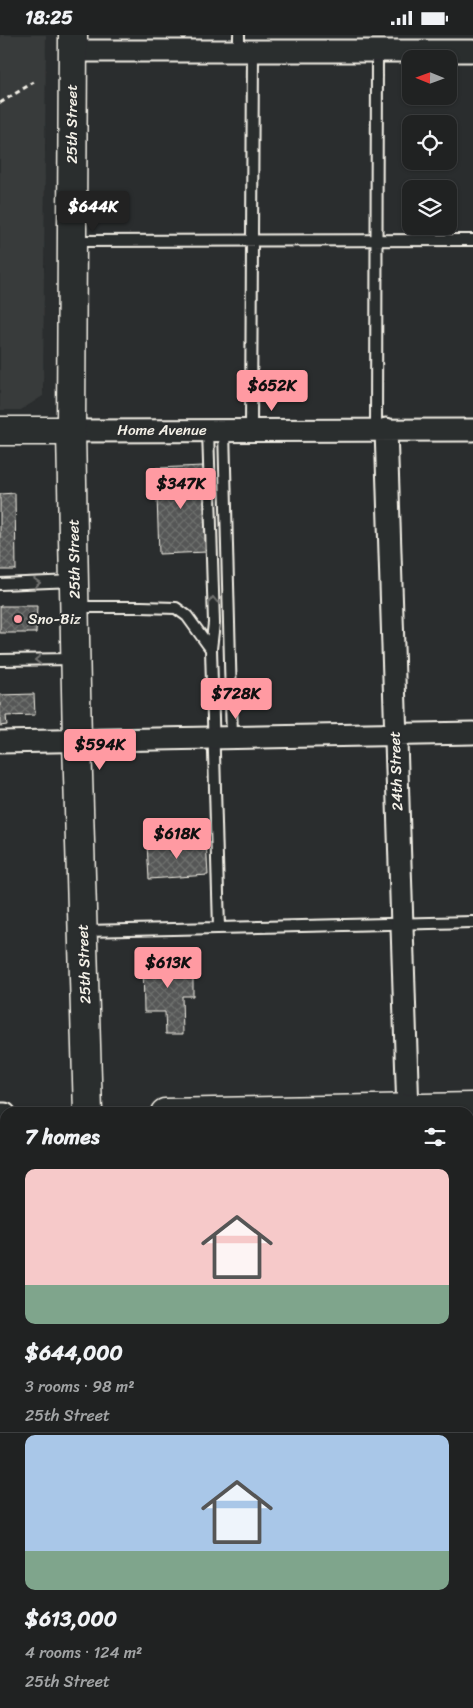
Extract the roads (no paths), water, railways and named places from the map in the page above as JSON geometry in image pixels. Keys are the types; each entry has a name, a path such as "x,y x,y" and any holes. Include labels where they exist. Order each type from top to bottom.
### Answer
{"main road":[{"name":"25th Street","path":"72,43 71,431 88,1107"},
{"name":"Home Avenue","path":"0,431 71,431"}],"street":[{"path":"72,43 244,45 377,51 473,51"},
{"name":"24th Street","path":"381,429 395,735 408,1107"},
{"name":"Home Avenue","path":"71,431 473,430"},
{"path":"0,742 473,733"}],"lane":[{"path":"244,45 252,240 250,430"},
{"path":"377,51 377,401 381,429"},
{"path":"72,241 473,240"},
{"path":"216,430 214,623 211,649 222,738"},
{"path":"216,430 222,738 219,928"},
{"path":"0,584 74,594 141,607 176,608 187,616 211,649"},
{"path":"0,661 76,659"},
{"path":"83,931 473,922"}],"place":[{"name":"Sno-Biz","path":"18,619"}]}
